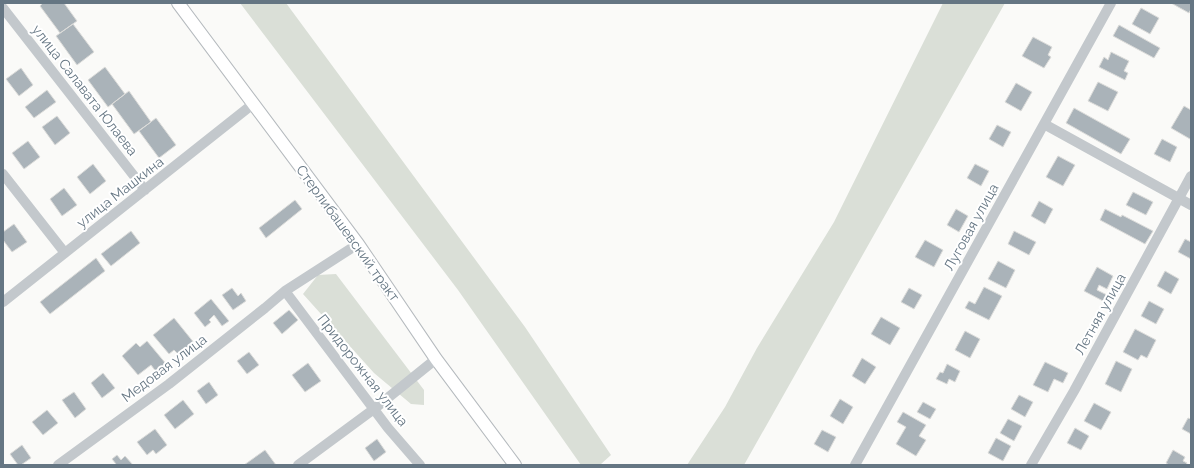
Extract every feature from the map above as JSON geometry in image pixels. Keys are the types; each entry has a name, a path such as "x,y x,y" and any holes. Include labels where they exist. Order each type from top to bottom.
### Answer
{"main road":[{"name":"Стерлибашевский тракт","path":"178,3 358,244 436,359 511,463"}],"street":[{"name":"Луговая улица","path":"855,465 1112,3"},
{"name":"улица Салавата Юлаева","path":"3,8 145,190"},
{"name":"улица Машкина","path":"3,302 253,104"},
{"path":"1044,124 1191,205"},
{"path":"3,174 65,253"},
{"name":"Летняя улица","path":"1031,465 1078,384 1191,176"},
{"name":"Медовая улица","path":"58,465 170,384 285,291 358,244"},
{"name":"Придорожная улица","path":"285,291 374,409 420,465"},
{"path":"298,465 374,409 436,359"}],"shaded area":[{"path":"240,3 286,3 525,327 611,455 601,464 581,465 458,290"},
{"path":"943,3 1005,3 744,465 687,465 725,407 757,348 834,222"},
{"path":"336,274 424,390 424,405 411,404 374,373 303,294 318,275"}],"building":[{"path":"43,3 64,3 77,21 60,33 40,6"},
{"path":"1171,3 1191,3 1191,9 1189,13"},
{"path":"1141,8 1159,18 1150,34 1132,24"},
{"path":"73,24 94,52 77,65 56,36"},
{"path":"1119,25 1160,48 1154,58 1113,36"},
{"path":"1033,37 1052,47 1048,55 1051,57 1044,68 1022,56"},
{"path":"1111,52 1129,61 1124,71 1128,73 1125,80 1099,67 1104,57 1108,60"},
{"path":"105,67 125,94 108,107 88,80"},
{"path":"21,68 33,85 19,96 6,79"},
{"path":"1098,82 1118,92 1108,111 1088,101"},
{"path":"1016,83 1032,92 1021,111 1005,102"},
{"path":"47,90 56,102 34,118 25,107"},
{"path":"129,91 151,122 134,134 112,104"},
{"path":"1184,106 1191,110 1190,139 1171,128"},
{"path":"1074,108 1130,139 1121,154 1066,123"},
{"path":"57,116 70,133 55,145 42,127"},
{"path":"156,118 176,145 159,158 139,131"},
{"path":"997,125 1011,132 1003,147 989,139"},
{"path":"1162,139 1177,147 1170,162 1154,154"},
{"path":"28,141 40,157 24,169 12,153"},
{"path":"1058,156 1075,165 1063,186 1046,177"},
{"path":"93,164 106,181 90,194 77,177"},
{"path":"975,164 989,171 981,186 967,178"},
{"path":"64,188 77,205 62,216 50,199"},
{"path":"1133,192 1153,202 1146,215 1126,205"},
{"path":"295,200 302,209 266,238 259,228"},
{"path":"1039,201 1053,209 1045,224 1031,216"},
{"path":"956,209 968,216 959,232 947,225"},
{"path":"1105,209 1121,217 1122,215 1153,231 1145,244 1100,220"},
{"path":"14,224 27,242 12,252 3,240 3,232"},
{"path":"131,231 140,243 111,266 101,254"},
{"path":"1014,231 1036,242 1029,255 1008,244"},
{"path":"1185,239 1191,242 1191,259 1178,252"},
{"path":"925,240 943,250 934,267 915,257"},
{"path":"96,258 105,271 50,314 40,302"},
{"path":"998,261 1015,270 1006,288 988,279"},
{"path":"1097,267 1113,276 1107,289 1099,285 1097,290 1109,296 1105,302 1084,291"},
{"path":"1165,271 1179,279 1171,294 1157,286"},
{"path":"984,287 1002,296 989,320 965,308 969,301 975,304"},
{"path":"232,288 238,296 241,293 246,301 233,310 222,295"},
{"path":"909,288 922,295 914,309 901,302"},
{"path":"211,299 229,321 222,326 214,315 209,320 211,322 205,327 194,313"},
{"path":"1149,301 1164,309 1156,324 1141,316"},
{"path":"289,310 298,320 282,334 273,323"},
{"path":"881,317 900,328 890,345 871,334"},
{"path":"174,318 195,344 180,356 174,350 169,354 153,335"},
{"path":"1135,329 1156,340 1147,358 1141,355 1138,360 1123,352"},
{"path":"965,331 980,339 970,358 955,350"},
{"path":"147,341 167,365 157,373 151,365 138,375 122,356 136,343 140,347"},
{"path":"249,352 259,365 247,374 237,361"},
{"path":"862,358 876,367 865,384 852,376"},
{"path":"1116,361 1132,369 1121,392 1105,384"},
{"path":"1045,362 1068,373 1063,383 1054,379 1048,392 1033,385"},
{"path":"308,363 321,381 305,392 292,375"},
{"path":"947,364 960,371 955,382 949,379 947,384 936,379 940,372 943,373"},
{"path":"103,373 115,388 102,398 91,383"},
{"path":"209,382 218,395 206,404 197,391"},
{"path":"74,392 86,409 75,418 62,400"},
{"path":"1019,395 1033,402 1025,417 1011,409"},
{"path":"840,399 853,407 843,424 830,416"},
{"path":"183,400 194,414 175,429 164,415"},
{"path":"923,402 936,409 930,419 917,412"},
{"path":"1094,403 1111,412 1101,430 1084,421"},
{"path":"47,410 58,423 43,435 32,422"},
{"path":"903,412 926,425 919,436 926,440 916,456 896,444 906,427 897,422"},
{"path":"1188,418 1191,419 1191,434 1182,429"},
{"path":"1008,419 1022,426 1014,441 1000,433"},
{"path":"1075,428 1089,436 1081,450 1067,443"},
{"path":"155,429 167,445 156,454 153,450 147,455 137,442"},
{"path":"822,430 836,437 828,452 814,444"},
{"path":"996,438 1011,446 1003,461 988,453"},
{"path":"377,439 386,452 374,461 365,448"},
{"path":"22,445 31,458 21,465 18,465 10,454"},
{"path":"265,450 276,465 244,465"},
{"path":"1173,450 1185,457 1183,461 1187,463 1186,465 1169,465 1166,463"},
{"path":"117,455 121,460 125,456 133,465 115,465 116,464 112,459"}]}
